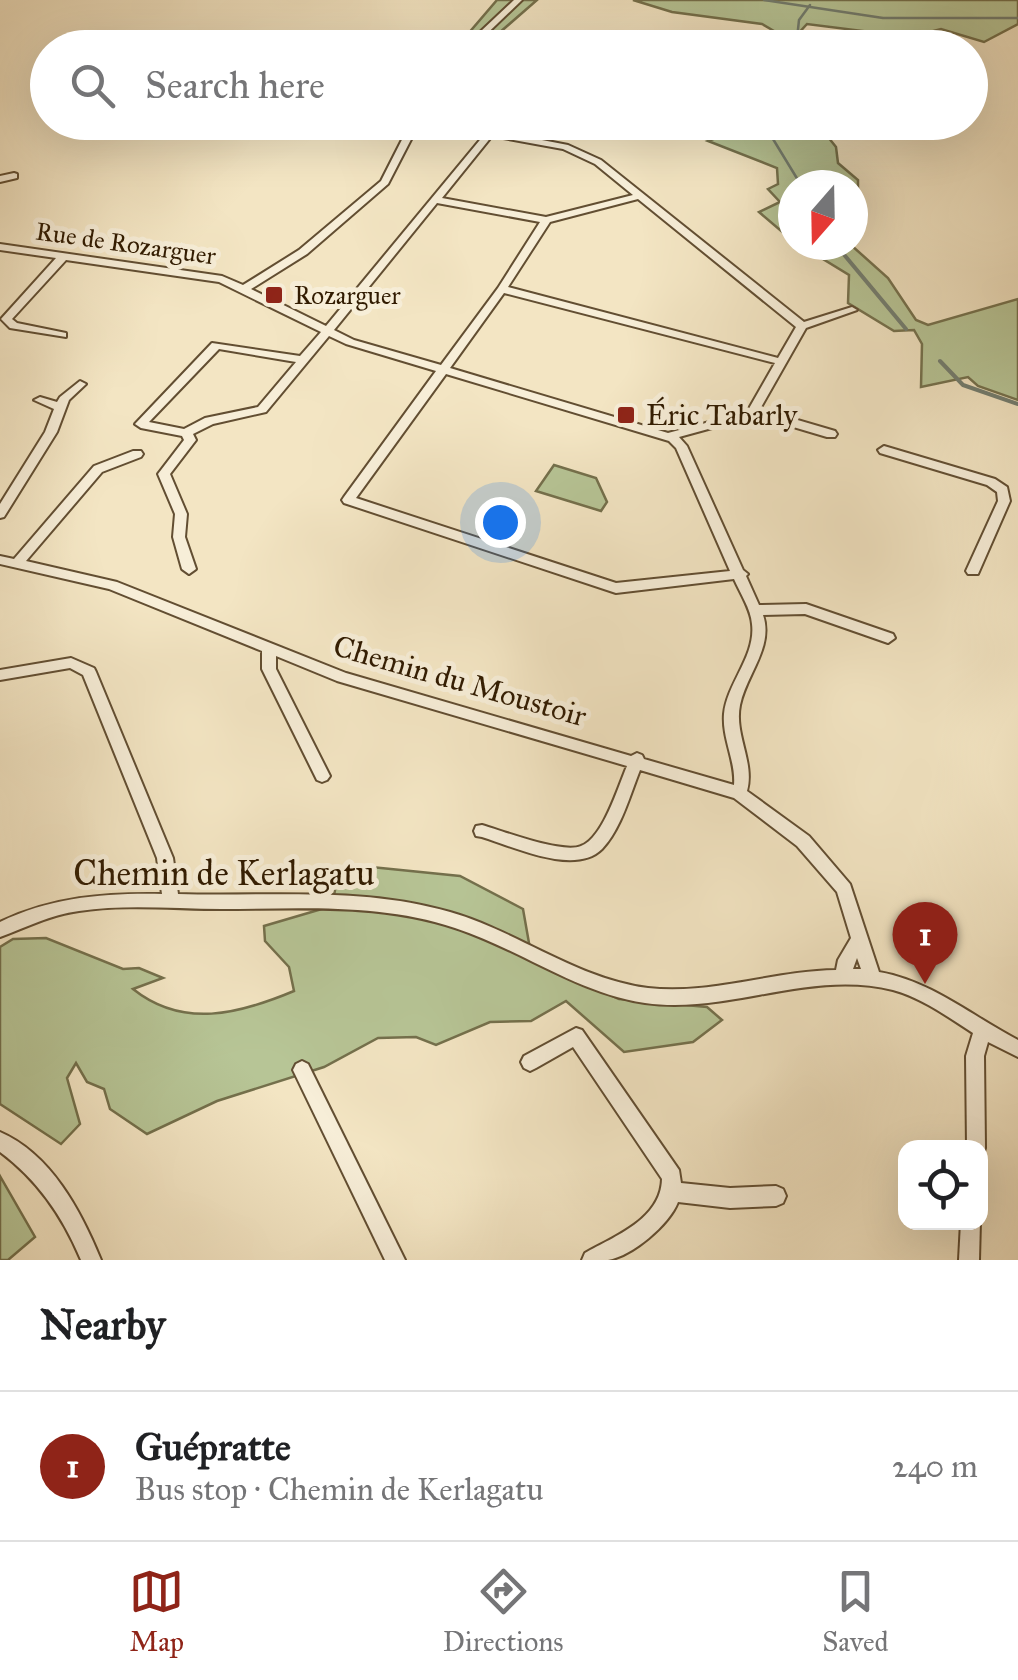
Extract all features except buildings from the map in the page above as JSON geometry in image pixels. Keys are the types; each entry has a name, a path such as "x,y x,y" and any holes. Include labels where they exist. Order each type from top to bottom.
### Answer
{"street":[{"path":"487,30 518,0"},
{"path":"244,288 303,252 385,182 407,140"},
{"path":"303,360 226,344 213,346 141,424 186,434 207,422 262,410 485,140"},
{"path":"520,140 579,152 802,326"},
{"path":"0,179 14,176"},
{"path":"437,200 546,220 639,196"},
{"path":"546,220 502,289 348,500 616,588 741,574"},
{"name":"Rue de Rozarguer","path":"0,247 218,278 244,288"},
{"path":"62,334 14,326 6,319 64,256"},
{"path":"244,288 326,330 444,370 670,436 682,446 757,610 759,642 731,715 742,779 739,793"},
{"path":"502,289 782,362"},
{"path":"754,412 802,326 852,310"},
{"path":"2,509 51,432 60,407 80,384"},
{"path":"40,400 60,407"},
{"path":"670,436 754,412 831,434"},
{"path":"186,434 190,440 164,474 181,514 179,537 189,570"},
{"path":"884,450 991,482 1003,490 1004,501 973,571"},
{"path":"18,562 98,469 137,454"},
{"name":"Chemin du Moustoir","path":"0,560 144,596 269,651 410,698 636,760 739,793 802,841 832,873 852,905 858,941 872,978"},
{"path":"757,610 806,608 888,638"},
{"path":"269,651 267,665 322,776"},
{"path":"0,676 71,663 88,672 165,858 171,902"},
{"path":"482,831 552,855 584,854 606,835 636,760"},
{"name":"Chemin de Kerlagatu","path":"0,930 63,906 108,900 320,901 400,906 455,920 577,976 644,996 702,997 845,976 872,978 904,986 1018,1048"},
{"path":"845,976 844,965 858,941"},
{"path":"976,1140 975,1056 983,1030"},
{"path":"530,1062 576,1036 664,1162 674,1192 664,1214 592,1260"},
{"path":"302,1070 396,1260"},
{"path":"0,1141 29,1162 64,1202 91,1260"},
{"path":"674,1192 730,1198 776,1196"},
{"path":"969,1260 970,1230"}],"green space":[{"path":"497,0 537,0 503,30 471,30"},
{"path":"633,0 1018,0 1018,24 988,40 988,30 855,30 807,24 802,30 772,30 762,24 672,12"},
{"path":"830,140 836,147 838,163 846,170 778,170 778,184 777,168 708,141"},
{"path":"778,184 778,200 768,189"},
{"path":"778,203 778,228 759,212"},
{"path":"824,260 868,260 888,278 916,320 928,325 1018,299 1018,400 978,386 968,377 921,387 922,344 914,330 894,331 848,303 849,275"},
{"path":"554,465 596,478 607,502 601,511 536,491"},
{"path":"371,867 460,876 523,909 532,960 619,999 707,1007 722,1020 693,1042 624,1052 566,1001 531,1021 490,1022 436,1045 416,1037 378,1038 324,1067 217,1101 147,1134 110,1109 104,1089 87,1082 76,1063 67,1078 80,1124 61,1144 0,1104 0,947 13,939 46,938 123,969 139,968 163,978 133,989 152,1002 191,1013 232,1011 294,991 289,967 265,941 264,926 332,906 339,869"},
{"path":"0,1176 35,1237 8,1260 0,1260"}],"waterway":[{"path":"764,0 809,7"},
{"path":"798,30 799,20 809,7"},
{"path":"809,7 883,18 1018,18"},
{"path":"774,140 792,170"},
{"path":"848,260 906,329"},
{"path":"940,361 963,385 1018,404"}],"place":[{"name":"Rozarguer","path":"274,295"},
{"name":"Éric Tabarly","path":"626,415"},
{"name":"Guépratte","path":"925,984"}]}
